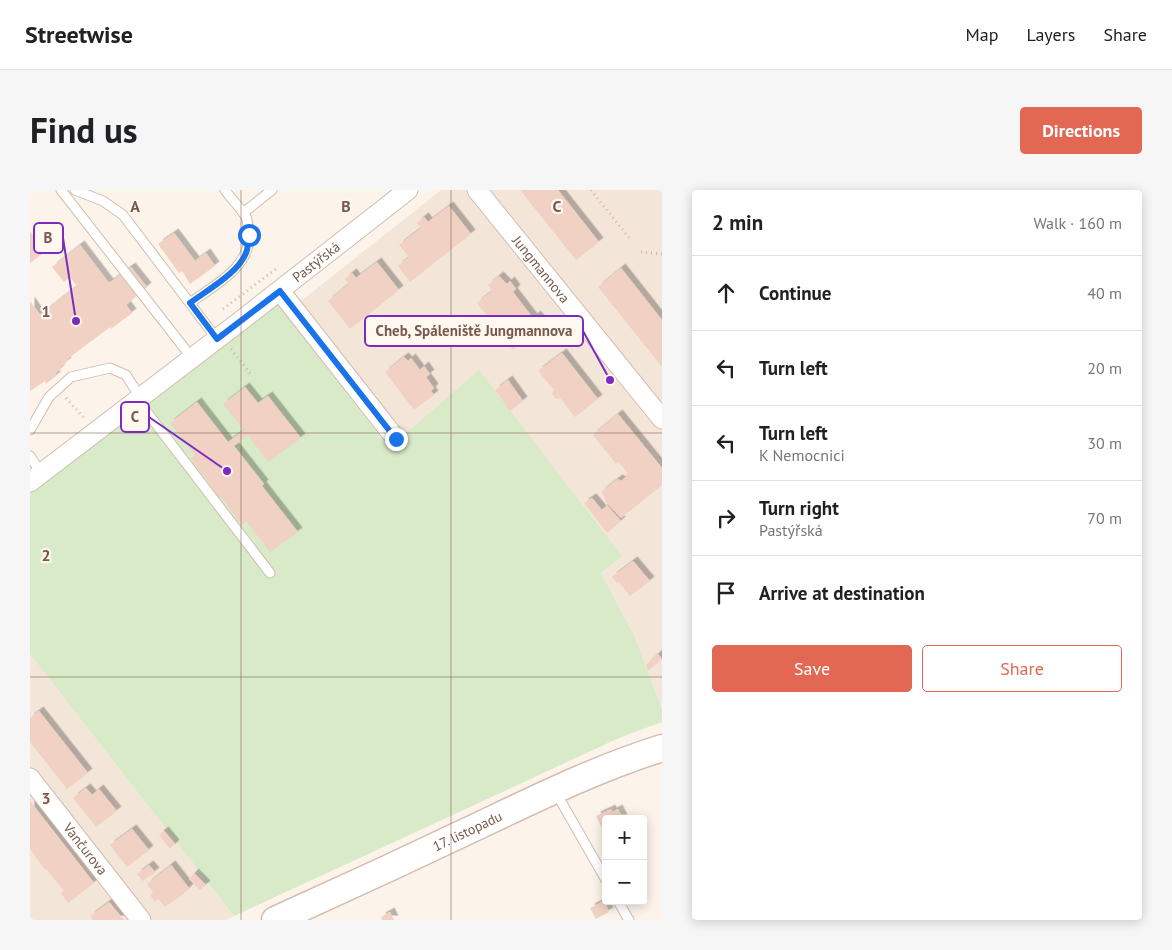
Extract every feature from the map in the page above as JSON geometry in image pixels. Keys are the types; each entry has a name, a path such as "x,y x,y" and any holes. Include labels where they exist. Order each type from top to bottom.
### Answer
{"street":[{"name":"Pastýřská","path":"396,439 280,291 408,190"},
{"name":"Jungmannova","path":"477,190 662,419"},
{"path":"36,477 280,291"},
{"name":"17. listopadu","path":"275,920 555,790 625,760 662,748"},
{"name":"Vančurova","path":"30,778 141,920"}],"lane":[{"path":"61,190 192,358"},
{"path":"75,190 103,201 123,215 206,324 219,337"},
{"path":"190,303 230,274 240,264 247,251 249,235 247,218 224,190"},
{"path":"243,213 272,190"},
{"path":"30,430 49,397 71,377 110,368 126,375 146,411 270,573"},
{"path":"30,456 36,477"},
{"path":"555,790 602,873"},
{"path":"620,905 628,920"}],"path":[{"path":"592,190 630,238"},
{"path":"641,252 662,254"},
{"path":"206,324 259,280"},
{"path":"219,337 252,376"},
{"path":"68,400 88,423"}],"shaded area":[{"path":"441,190 662,190 662,709 635,637 601,573 622,556 479,371 405,435 301,301"},
{"path":"30,654 234,916 226,920 30,920"}],"green space":[{"path":"272,297 389,448 479,370 622,556 601,573 635,637 662,709 662,722 619,738 234,916 30,654 30,482"}],"building":[{"path":"520,190 558,190 599,242 576,260"},
{"path":"449,206 471,234 410,282 398,266 409,257 399,245 421,228 417,223 424,217 428,222"},
{"path":"30,231 34,236 37,233 49,249 30,263"},
{"path":"174,233 195,261 206,253 215,266 190,284 182,271 179,273 158,244"},
{"path":"80,245 109,283 131,267 147,287 126,305 132,313 66,360 67,362 55,374 56,376 46,384 45,381 30,391 30,301 40,315 77,286 70,277 64,282 52,267"},
{"path":"377,262 399,290 350,329 328,301 349,284 345,279 352,273 356,278"},
{"path":"621,268 662,320 662,367 598,287"},
{"path":"499,276 507,284 510,281 516,289 513,292 533,318 536,315 543,323 540,326 542,328 513,350 477,303 492,291 488,285"},
{"path":"562,353 598,399 575,417 560,398 556,399 552,394 554,390 538,371"},
{"path":"404,357 408,361 411,358 420,370 424,366 430,374 426,377 434,388 431,391 434,395 414,410 385,372"},
{"path":"508,380 523,401 510,411 495,390"},
{"path":"245,387 258,403 268,396 301,438 268,462 248,435 234,446 298,532 270,552 246,521 242,525 221,497 216,496 212,491 211,485 190,458 195,455 170,423 197,402 228,442 244,430 223,404"},
{"path":"618,414 662,468 662,485 621,518 605,501 601,492 618,479 621,481 626,477 627,472 618,462 616,464 593,435"},
{"path":"592,498 602,510 607,505 621,521 607,533 584,503"},
{"path":"633,561 650,581 630,596 619,582 617,583 612,577"},
{"path":"658,654 662,659 648,671 646,665"},
{"path":"39,711 88,773 67,789 30,742 30,718"},
{"path":"86,788 92,795 99,789 117,811 96,827 73,798"},
{"path":"30,801 94,883 68,903 61,893 64,891 45,870 30,849"},
{"path":"611,809 612,812 618,809 621,815 602,815 602,828 596,816"},
{"path":"132,829 149,850 127,867 110,845"},
{"path":"164,831 175,844 170,849 159,835"},
{"path":"149,865 155,872 143,881 137,874"},
{"path":"171,865 189,888 165,907 158,899 155,902 150,895 153,892 147,884"},
{"path":"194,873 206,885 200,890 189,879"},
{"path":"109,902 124,920 93,920 90,916"},
{"path":"602,902 602,905 606,905 609,912 596,919 590,908"},
{"path":"390,912 394,920 382,920 381,917"}],"place":[{"name":"B","path":"76,321"},
{"name":"Cheb, Spáleniště Jungmannova","path":"610,380"},
{"name":"C","path":"227,471"}],"route":[{"path":"249,235 247,251 240,264 230,274 190,303 217,339 280,291 396,439"}]}
